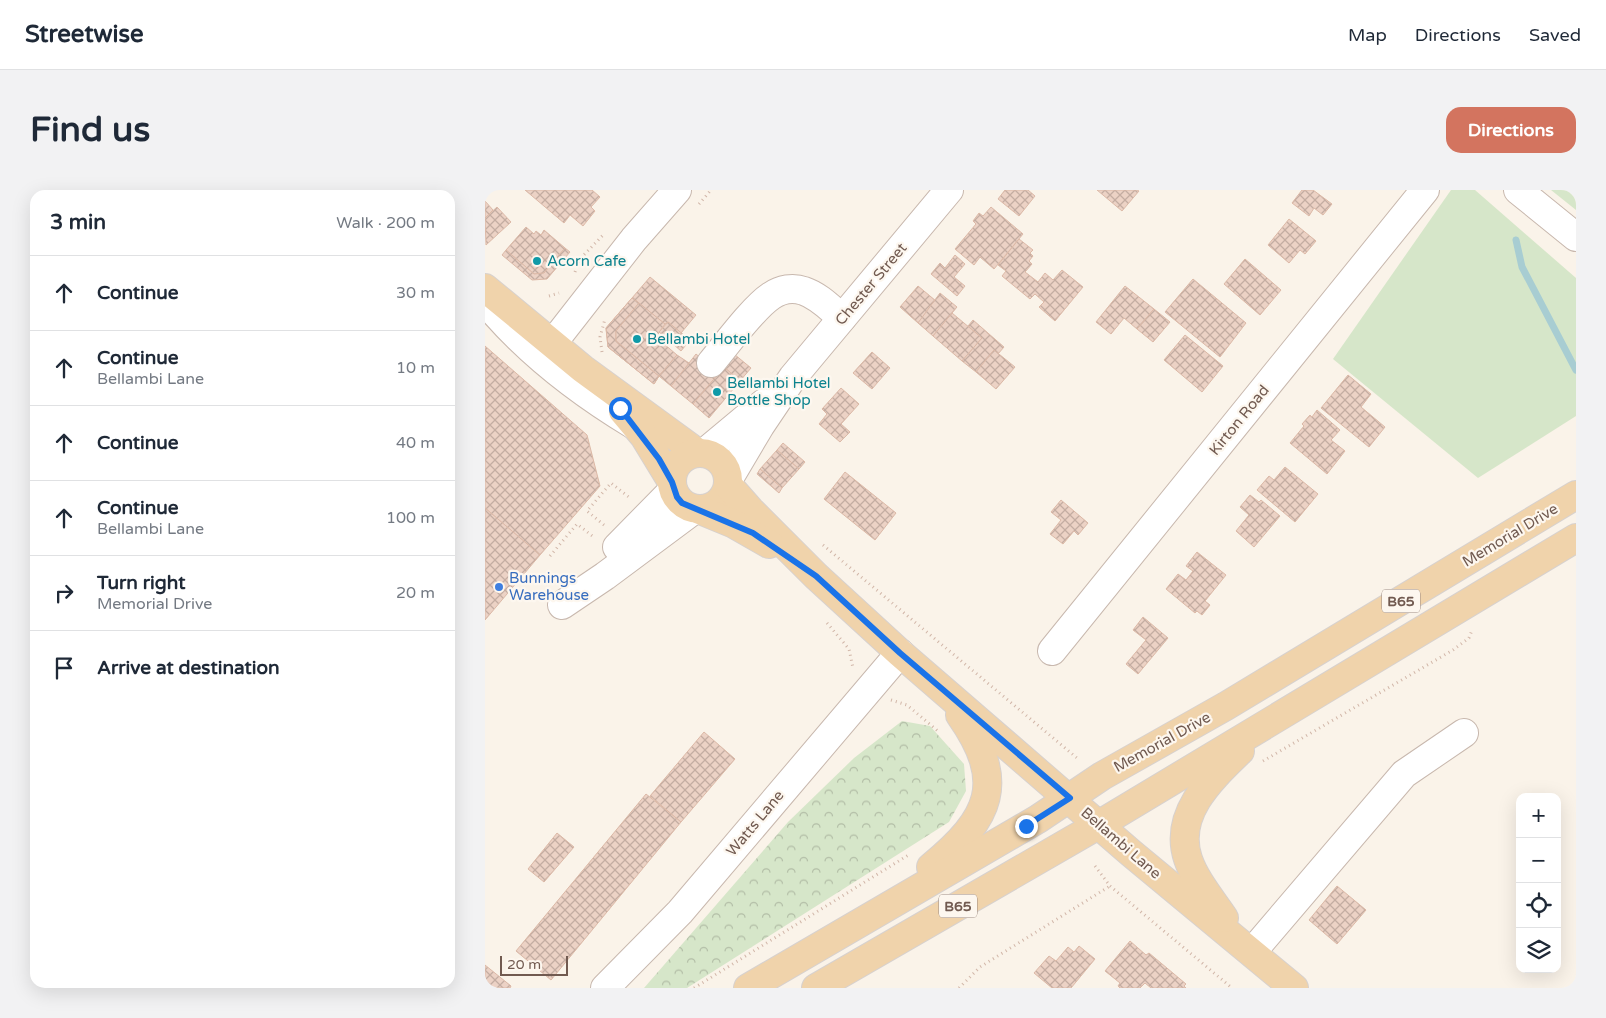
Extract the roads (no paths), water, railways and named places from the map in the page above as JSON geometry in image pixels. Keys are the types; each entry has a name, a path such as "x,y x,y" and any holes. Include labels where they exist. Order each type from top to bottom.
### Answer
{"main road":[{"path":"485,288 552,344 596,364 701,453 718,460 727,472 726,492 716,505 698,509"},
{"path":"596,364 648,442 682,503 753,533 816,576"},
{"path":"673,486 677,466 682,459 701,453"},
{"path":"728,482 750,510 816,576"},
{"name":"Memorial Drive","path":"748,988 1070,798 1102,776 1226,706 1576,495"},
{"name":"B65","path":"816,988 1100,824 1576,538"},
{"name":"Bellambi Lane","path":"816,576 900,653 1070,798 1131,853 1294,988"},
{"path":"874,914 947,854 974,825 983,810 987,792 987,770 982,753 972,732 939,687"},
{"path":"1245,946 1196,876 1185,845 1185,831 1191,810 1215,774 1276,718"}],"street":[{"name":"Chester Street","path":"793,377 949,190"},
{"name":"Kirton Road","path":"1053,651 1425,190"},
{"path":"1518,190 1576,237"},
{"path":"552,344 634,240 686,200"},
{"path":"711,363 765,300 778,292 792,289 810,293 843,318"},
{"path":"485,302 507,327 591,399 635,425"},
{"path":"701,453 793,377"},
{"path":"728,482 760,426 793,377"},
{"path":"673,486 655,510 595,568 562,604 605,576 698,509"},
{"name":"Watts Lane","path":"605,988 679,912 900,653"},
{"path":"1245,946 1404,774 1464,733"}],"waterway":[{"path":"1516,240 1522,267 1576,370"}],"place":[{"name":"Acorn Cafe","path":"537,261"},
{"name":"Bellambi Hotel","path":"637,339"},
{"name":"Bellambi Hotel Bottle Shop","path":"717,392"},
{"name":"Bunnings Warehouse","path":"499,587"}]}
